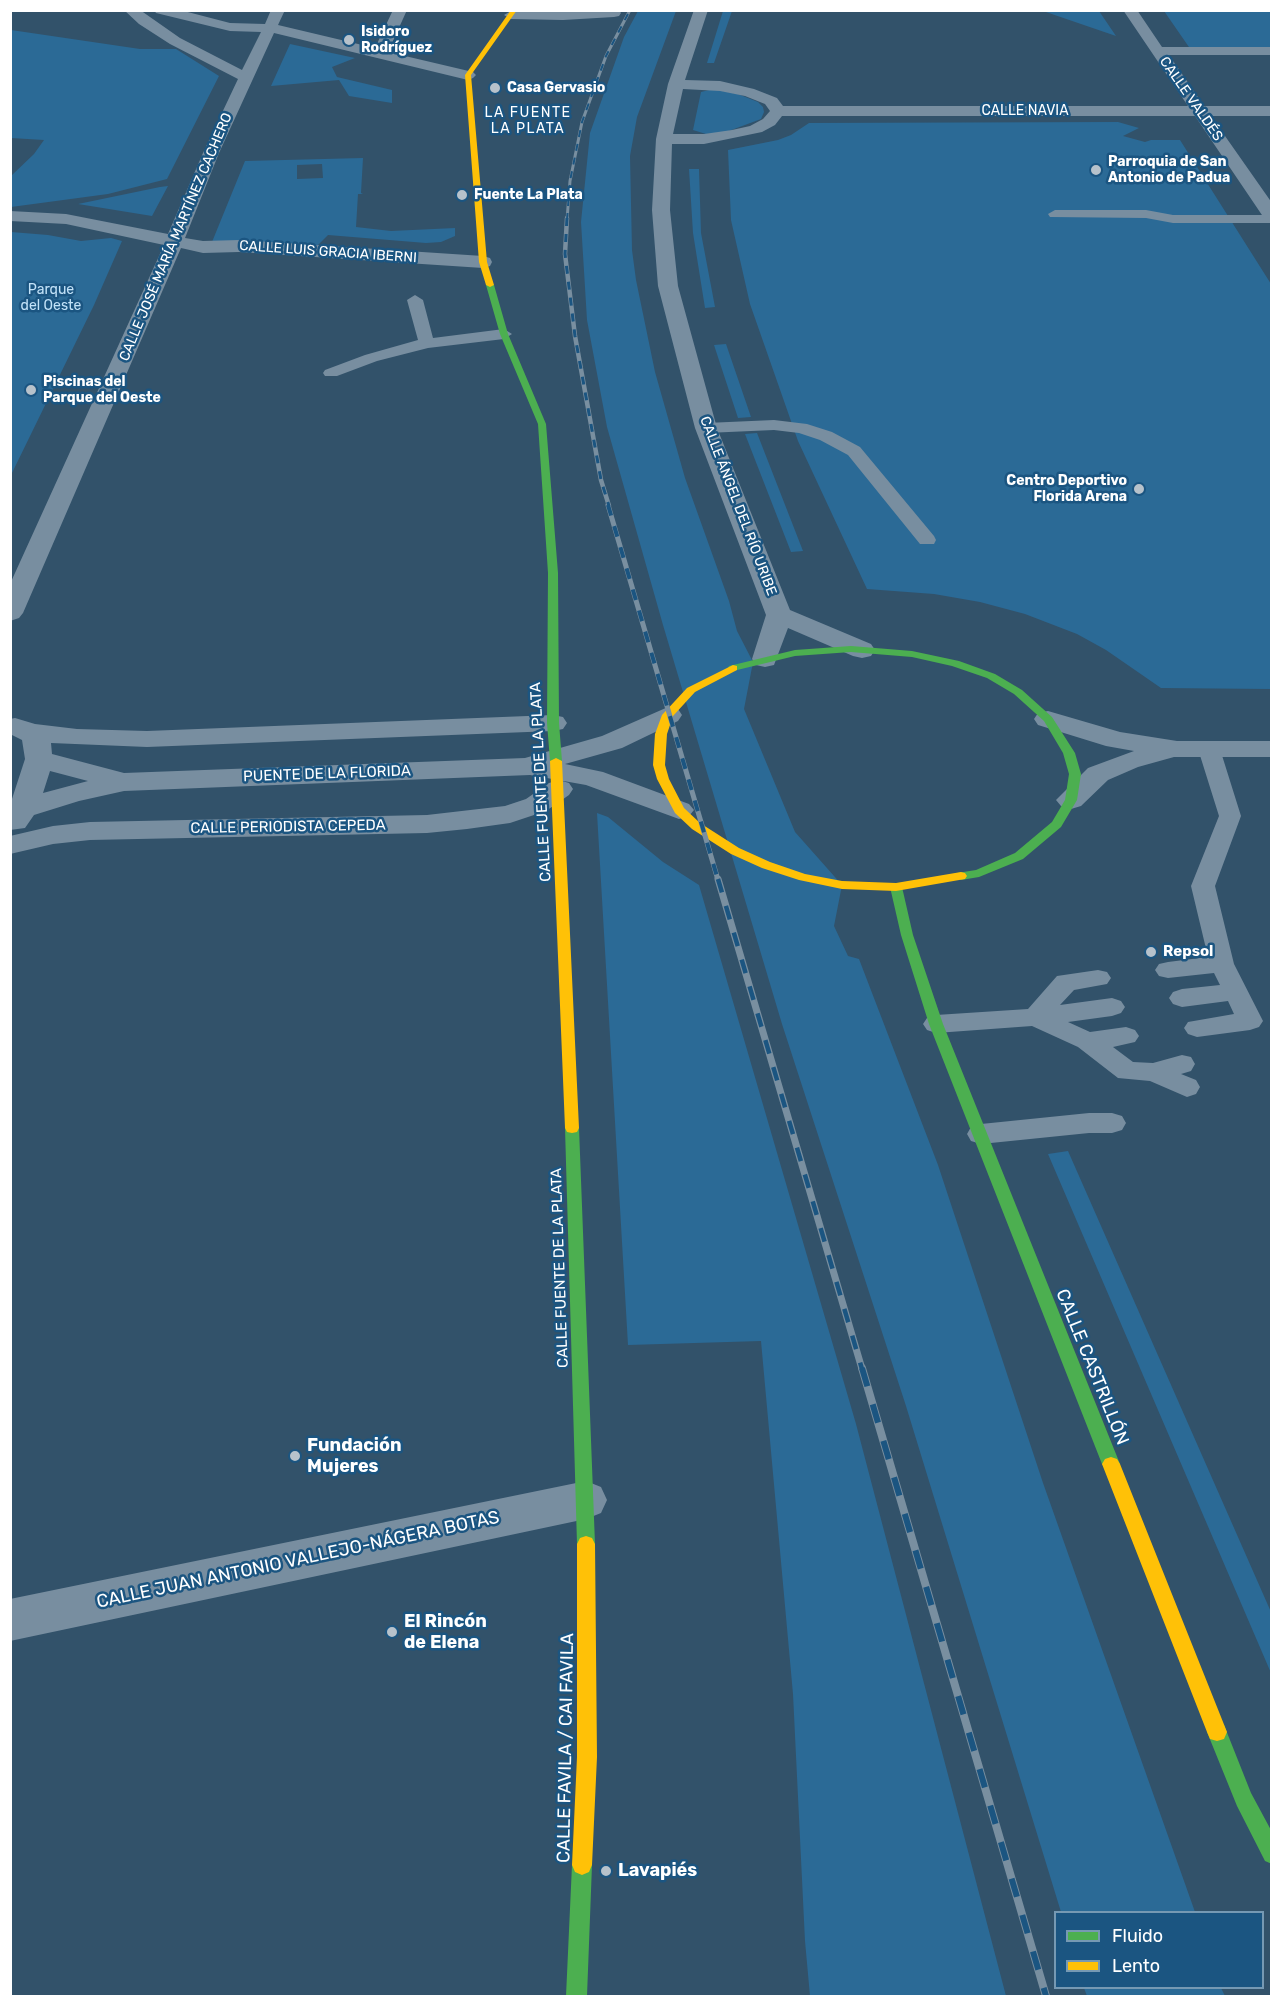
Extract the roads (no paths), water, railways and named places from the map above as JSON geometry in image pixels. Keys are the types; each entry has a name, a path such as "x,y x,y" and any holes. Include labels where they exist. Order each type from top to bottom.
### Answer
{"main road":[{"path":"468,75 513,13"},
{"name":"CALLE FUENTE DE LA PLATA","path":"468,75 483,262 504,334 542,424 553,573 553,723 559,789 586,1500"},
{"path":"822,650 862,650 912,654 955,663 991,676 1018,692 1048,719 1069,753 1075,774 1071,800 1057,824 1019,856 979,873 896,887 842,885 775,868 735,851 696,826 679,810 668,792 659,765 661,734 668,716 691,690 707,680 759,661 822,650"},
{"name":"CALLE CASTRILLÓN","path":"896,887 907,935 936,1024 1244,1799 1272,1854"},
{"name":"CALLE FAVILA / CAI FAVILA","path":"576,1996 587,1757 586,1500"}],"street":[{"path":"131,10 175,40 245,77"},
{"path":"161,10 230,27 275,19 380,54 468,75"},
{"path":"380,54 400,10"},
{"name":"CALLE ÁNGEL DEL RÍO URIBE","path":"701,10 676,84 664,139 661,210 668,286 706,428 779,615 759,661"},
{"name":"CALLE VALDÉS","path":"1130,10 1272,218"},
{"path":"513,13 586,16 614,13"},
{"name":"CALLE JOSÉ MARÍA MARTÍNEZ CACHERO","path":"10,613 245,77 275,19"},
{"path":"1158,51 1272,51"},
{"path":"664,139 704,139 732,135 756,129 769,122 778,111 771,101 749,92 720,86 676,84"},
{"name":"CALLE NAVIA","path":"778,111 1272,111"},
{"name":"CALLE LUIS GRACIA IBERNI","path":"10,216 89,223 203,247 240,246 483,262"},
{"name":"CALLE ÁNGEL DEL RÍO URIBE","path":"779,615 862,650"},
{"name":"PUENTE DE LA FLORIDA","path":"530,766 612,742 668,716"},
{"path":"1048,719 1116,740 1177,749 1272,749"},
{"path":"17,819 27,739 77,737 147,739 553,723"},
{"name":"PUENTE DE LA FLORIDA","path":"27,739 124,782"},
{"path":"1071,800 1098,774 1128,761 1177,749"},
{"name":"PUENTE DE LA FLORIDA","path":"17,819 71,794 124,782 530,766 593,778 679,810"},
{"name":"CALLE PERIODISTA CEPEDA","path":"10,845 53,835 90,831 427,824 467,820 510,814 536,805 559,789"},
{"name":"CALLE JUAN ANTONIO VALLEJO-NÁGERA BOTAS","path":"10,1620 586,1500"}],"lane":[{"path":"1055,214 1146,214 1173,219 1272,218"},
{"path":"415,300 427,343"},
{"path":"332,373 371,358 427,343 504,334"},
{"path":"706,428 774,425 801,428 826,436 854,451 927,540"},
{"path":"1209,749 1230,816 1203,886 1222,964 1235,992 1261,1026"},
{"path":"1168,970 1222,964"},
{"path":"1035,1017 1066,982 1098,978"},
{"path":"1182,998 1235,992"},
{"path":"936,1024 1035,1017 1112,1007"},
{"path":"1035,1017 1087,1041 1127,1071 1185,1076"},
{"path":"1197,1028 1261,1026"},
{"path":"1087,1041 1126,1036"},
{"path":"981,1134 1089,1123 1112,1123"}],"railway":[{"path":"567,220 570,181 582,122 606,56 630,10"},
{"path":"567,218 565,254 575,336 601,480 609,506"},
{"path":"608,505 718,880"},
{"path":"718,879 862,1369"},
{"path":"862,1368 1046,1996"}],"place":[{"name":"Isidoro Rodríguez","path":"349,40"},
{"name":"Casa Gervasio","path":"495,88"},
{"name":"Parroquia de San Antonio de Padua","path":"1096,170"},
{"name":"Fuente La Plata","path":"462,195"},
{"name":"Piscinas del Parque del Oeste","path":"31,390"},
{"name":"Centro Deportivo Florida Arena","path":"1139,489"},
{"name":"Repsol","path":"1151,952"},
{"name":"Fundación Mujeres","path":"295,1456"},
{"name":"El Rincón de Elena","path":"392,1632"},
{"name":"Lavapiés","path":"606,1871"}],"district":[{"name":"LA FUENTE LA PLATA","path":"528,122"}],"park label":[{"name":"Parque del Oeste","path":"51,298"}]}
